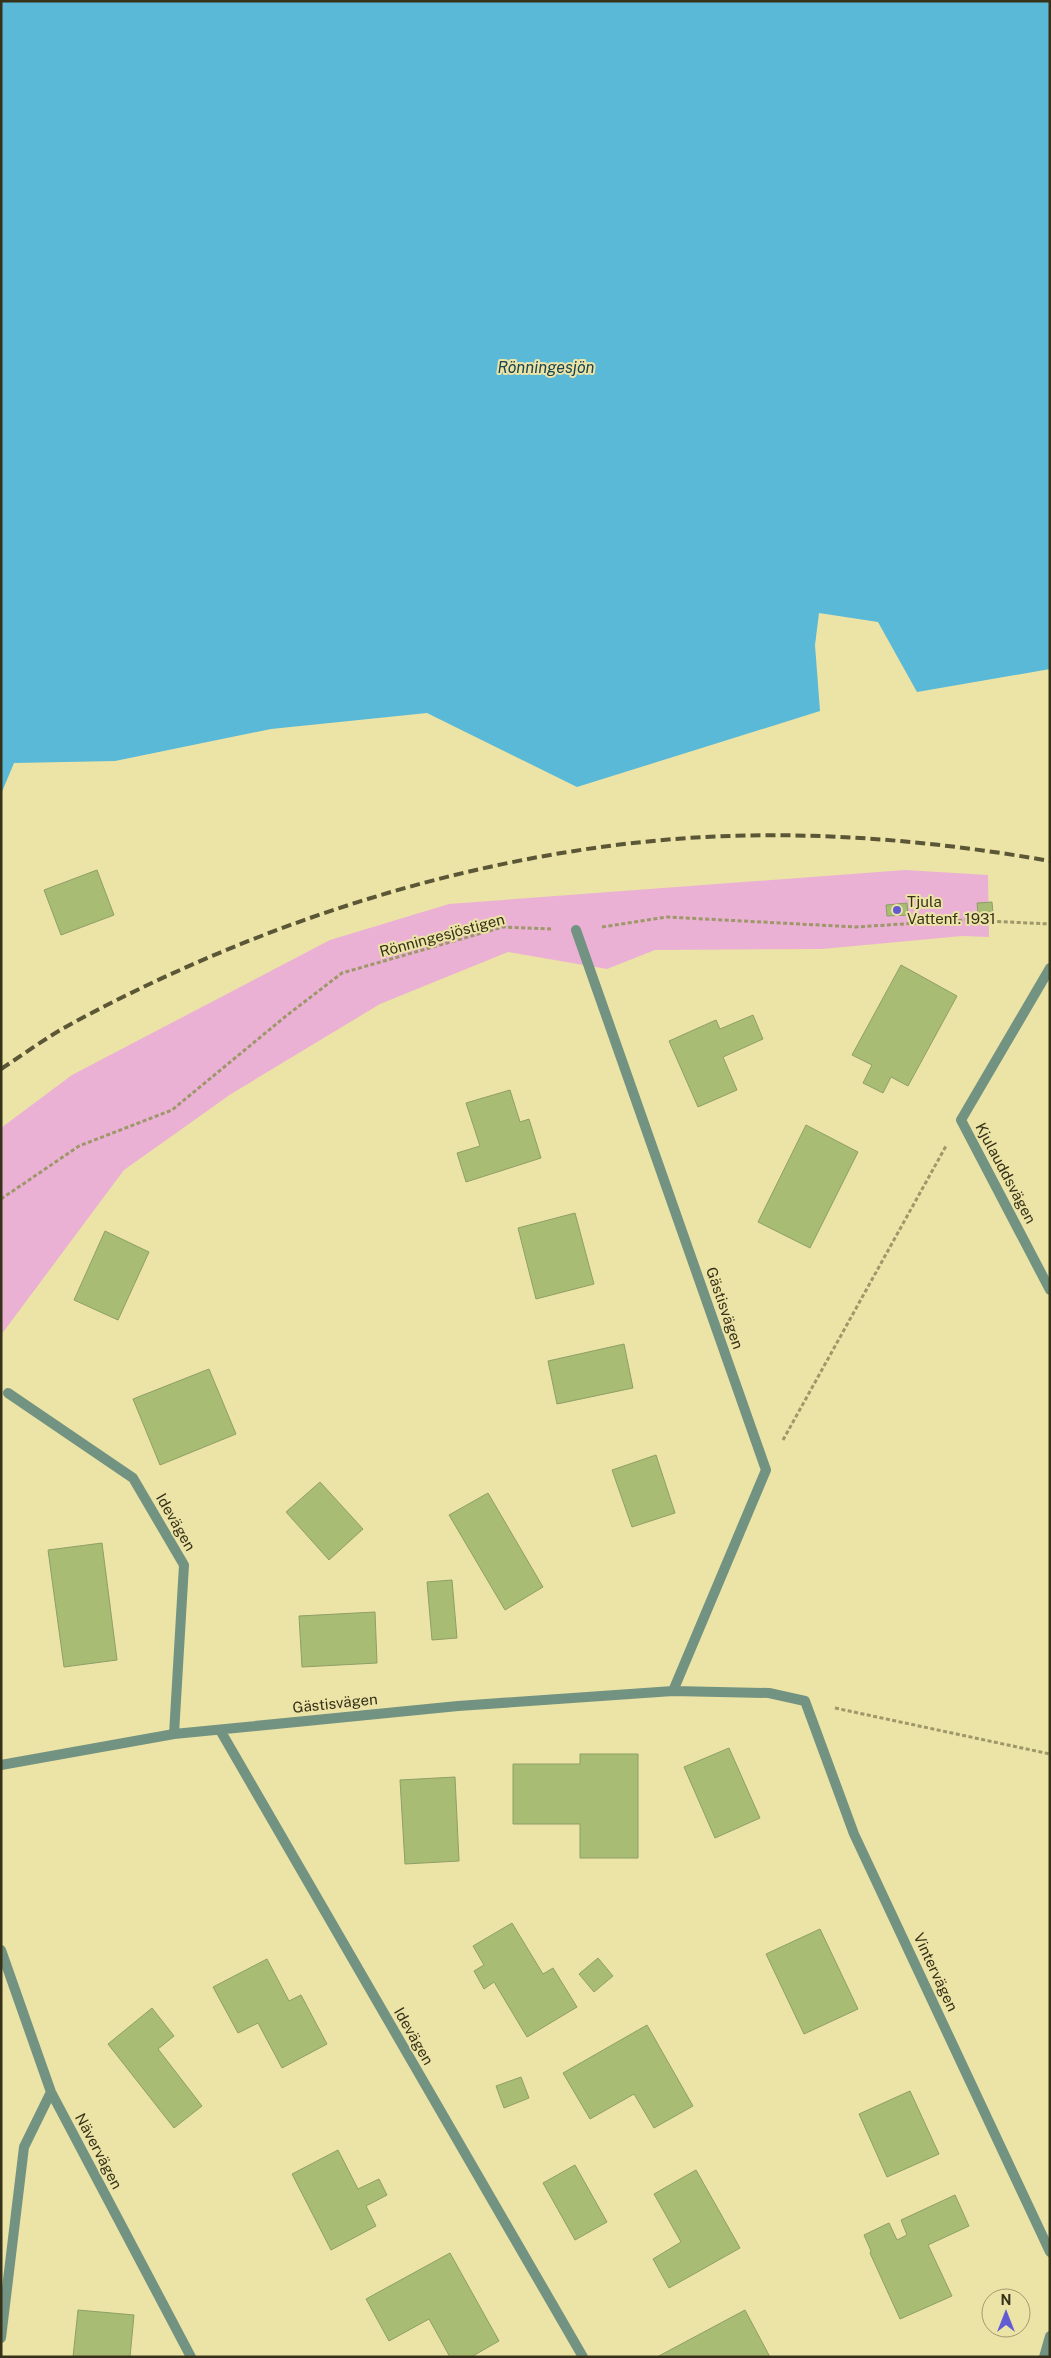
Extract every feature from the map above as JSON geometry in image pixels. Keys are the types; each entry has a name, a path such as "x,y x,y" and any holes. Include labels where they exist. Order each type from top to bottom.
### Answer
{"street":[{"name":"Gästisvägen","path":"576,930 766,1470"},
{"name":"Kjulauddsvägen","path":"1050,968 960,1120 1050,1290"},
{"name":"Idevägen","path":"8,1393 133,1478 184,1565 174,1734"},
{"path":"673,1691 766,1470"},
{"name":"Gästisvägen","path":"1,1765 174,1734 458,1706 673,1691 769,1693 805,1701"},
{"name":"Vintervägen","path":"805,1701 854,1834 1050,2252"},
{"name":"Idevägen","path":"220,1730 583,2357"},
{"name":"Nävervägen","path":"1,1950 51,2092 191,2357"},
{"path":"1,2338 24,2147 51,2092"},
{"path":"1044,2357 1050,2336"}],"path":[{"name":"Rönningesjöstigen","path":"1,1199 78,1146 172,1110 286,1016 342,973 503,927 576,930 667,918 856,927 966,920 1050,924"},
{"path":"766,1470 960,1120"},
{"path":"805,1701 1050,1754"}],"shaded area":[{"path":"905,870 988,875 989,937 962,936 822,949 655,950 607,969 508,952 380,1004 231,1094 124,1170 1,1335 1,1128 72,1075 330,940 449,904"}],"water":[{"name":"Rönningesjön","path":"1,1 1050,1 1050,669 917,692 878,622 819,613 815,645 820,711 577,787 427,713 271,729 115,761 14,763 1,794"}],"building":[{"path":"97,870 114,915 61,935 44,890"},
{"path":"992,902 993,913 978,914 977,903"},
{"name":"Tjula Vattenf. 1931","path":"907,903 908,915 887,916 886,905"},
{"path":"901,965 957,996 908,1086 891,1077 883,1093 863,1083 872,1065 852,1055"},
{"path":"753,1015 763,1039 723,1057 737,1090 698,1107 669,1041 716,1020 720,1029"},
{"path":"510,1090 520,1122 529,1119 541,1158 466,1182 457,1153 480,1146 466,1103"},
{"path":"806,1125 858,1152 810,1248 758,1222"},
{"path":"575,1213 594,1284 536,1299 518,1228"},
{"path":"105,1231 149,1252 118,1320 74,1300"},
{"path":"624,1344 633,1388 557,1404 548,1361"},
{"path":"209,1369 236,1434 160,1465 133,1399"},
{"path":"656,1455 675,1513 632,1527 612,1470"},
{"path":"320,1482 363,1529 329,1560 286,1512"},
{"path":"488,1493 543,1587 505,1610 449,1515"},
{"path":"102,1543 117,1660 64,1667 48,1550"},
{"path":"452,1580 457,1638 432,1640 427,1582"},
{"path":"375,1612 377,1663 302,1667 299,1616"},
{"path":"729,1748 760,1818 715,1838 684,1767"},
{"path":"580,1754 638,1754 638,1858 580,1858 580,1824 513,1824 513,1764 580,1764"},
{"path":"455,1777 459,1861 405,1864 400,1780"},
{"path":"512,1923 543,1974 553,1968 577,2007 527,2037 494,1982 484,1989 474,1971 484,1965 473,1946"},
{"path":"820,1929 858,2009 804,2034 766,1954"},
{"path":"598,1958 613,1976 594,1992 579,1974"},
{"path":"267,1959 289,2001 301,1995 327,2044 282,2068 258,2023 238,2033 213,1987"},
{"path":"152,2008 174,2036 158,2049 202,2106 174,2128 108,2044"},
{"path":"647,2025 693,2106 654,2128 634,2094 590,2119 563,2073"},
{"path":"521,2077 529,2098 504,2108 496,2086"},
{"path":"910,2091 939,2154 887,2177 859,2114"},
{"path":"338,2150 358,2189 379,2179 387,2195 366,2206 376,2226 331,2250 292,2174"},
{"path":"575,2165 607,2222 575,2240 543,2183"},
{"path":"696,2170 740,2248 669,2288 653,2259 681,2242 654,2194"},
{"path":"955,2195 969,2226 928,2245 952,2296 900,2319 870,2253 871,2251 864,2235 889,2223 897,2240 907,2235 901,2220"},
{"path":"450,2253 499,2341 471,2357 450,2357 429,2319 389,2341 366,2299"},
{"path":"78,2310 134,2315 130,2357 73,2357"},
{"path":"745,2310 770,2357 657,2357"}],"railway":[{"path":"1,1069 71,1024 143,987 217,954 292,924 370,898 448,877 528,859 608,846 688,838 779,835 915,842 1050,861"}],"place":[{"name":"Tjula Vattenf. 1931","path":"897,910"}]}
